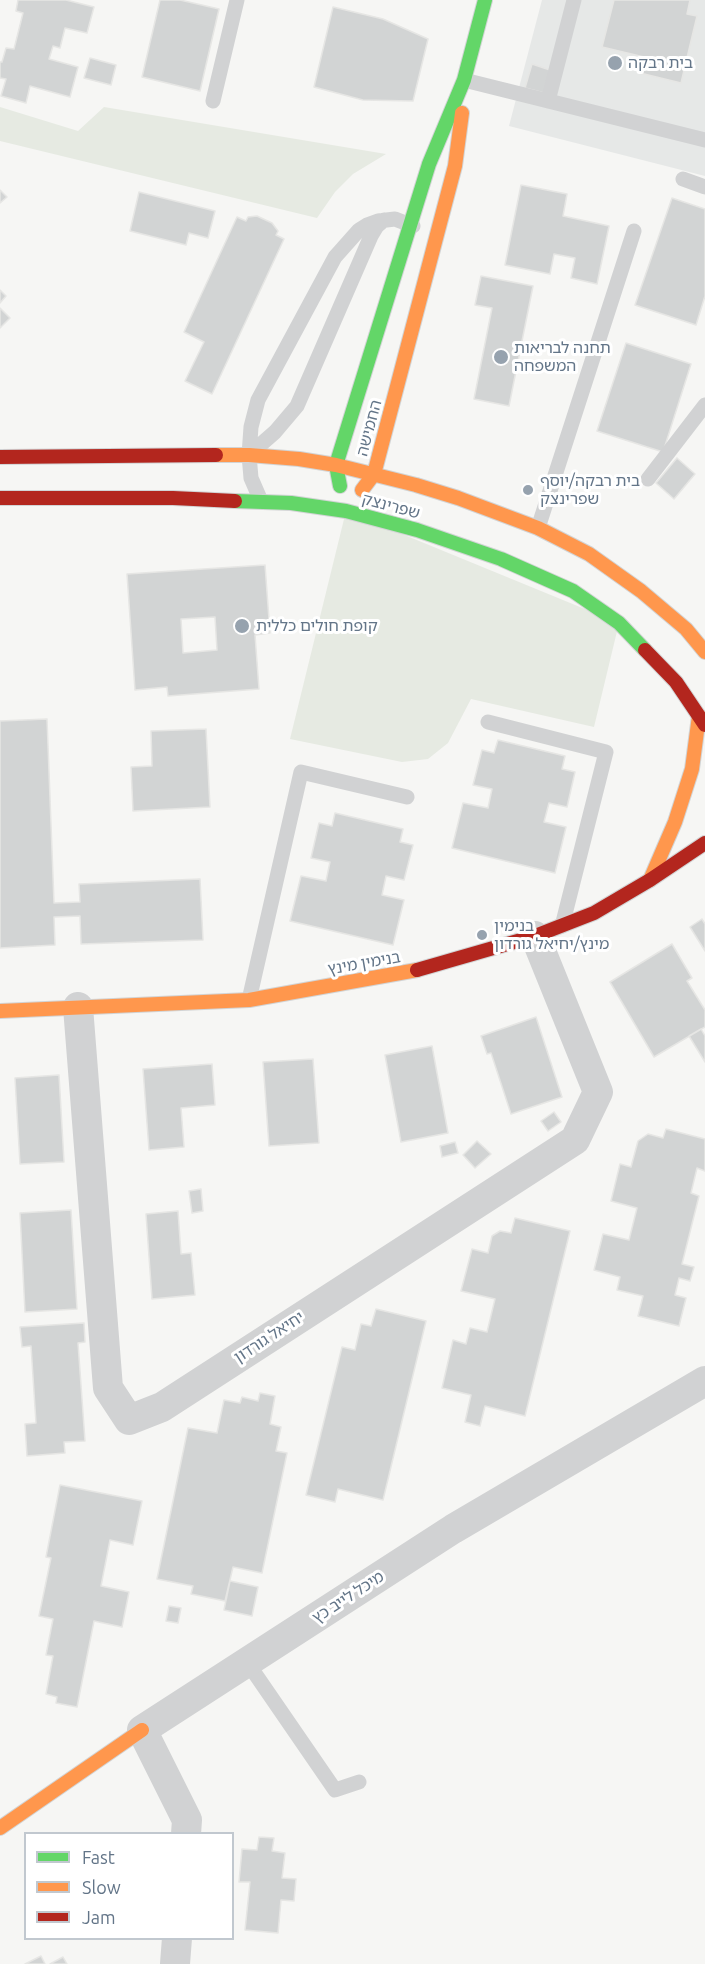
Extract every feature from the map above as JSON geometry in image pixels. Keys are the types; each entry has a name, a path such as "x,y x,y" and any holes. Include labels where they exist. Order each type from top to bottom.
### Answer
{"street":[{"name":"החמישה","path":"346,511 336,465 432,155 464,80 485,0"},
{"name":"החמישה","path":"346,511 374,474 455,166 464,80"},
{"name":"שפרינצק","path":"0,457 249,455 298,459 374,474 458,498 538,528 589,554 641,591 686,629 705,652"},
{"name":"שפרינצק","path":"0,498 173,498 261,501 346,511 417,530 501,559 573,591 620,623 676,682 702,721"},
{"path":"650,880 675,822 692,769 702,721"},
{"name":"בנימין מינץ","path":"0,1011 249,1000 420,970 549,931 594,913 650,880 705,843"},
{"name":"יחיאל גורדון","path":"78,1007 108,1388 129,1420 162,1407 575,1140 598,1092 549,931"},
{"name":"מיכל לייב כץ","path":"0,1828 142,1730 453,1529 705,1381"},
{"path":"142,1730 187,1820 186,1832"},
{"path":"175,1964 177,1940"}],"lane":[{"path":"213,101 237,0"},
{"path":"548,101 574,0"},
{"path":"464,80 705,140"},
{"path":"682,179 705,187"},
{"path":"261,501 251,478 249,455 251,427 258,400 335,257 359,230 384,220 395,219 437,236"},
{"path":"249,455 275,432 297,406 371,236 384,220"},
{"path":"538,528 634,231"},
{"path":"648,479 705,405"},
{"path":"488,722 606,752 549,931"},
{"path":"249,1000 301,772 407,797"},
{"path":"247,1662 335,1790 359,1782"}],"shaded area":[{"name":"בית רבקה","path":"542,0 705,0 705,176 509,126"},
{"path":"0,107 78,131 104,107 386,154 353,174 335,192 317,218 0,141"},
{"path":"346,511 619,623 594,727 471,699 448,743 428,759 402,762 290,739"}],"building":[{"path":"18,0 66,0 94,7 87,33 65,28 60,48 53,46 49,59 78,67 70,97 30,86 26,103 1,96 6,79 0,78 0,62 2,62 6,48 14,49 23,13 16,11"},
{"path":"160,0 180,0 219,9 200,91 142,77"},
{"path":"614,0 690,0 687,14 697,16 681,83 640,73 644,57 602,47"},
{"path":"333,7 383,19 428,39 413,101 363,100 314,87"},
{"path":"90,58 116,65 111,85 84,78"},
{"path":"532,64 550,70 544,93 525,88"},
{"path":"521,185 567,194 563,216 609,226 597,284 571,278 575,258 554,254 550,274 505,265"},
{"path":"0,190 7,197 0,203"},
{"path":"139,192 215,211 208,238 189,233 186,245 130,231"},
{"path":"672,198 705,209 705,296 696,325 635,305"},
{"path":"257,216 272,223 278,231 276,235 284,239 212,394 185,381 204,342 184,332 237,217 246,221 248,217"},
{"name":"תחנה לבריאות המשפחה","path":"481,276 533,286 509,406 474,399 492,308 475,305"},
{"path":"0,290 6,296 0,303"},
{"path":"0,308 10,318 0,328"},
{"path":"626,343 691,364 663,452 597,431"},
{"path":"677,458 695,474 674,499 656,483"},
{"name":"קופת חולים כללית","path":"265,565 270,633 255,635 259,689 168,696 167,687 135,690 127,574","holes":["215,617 217,650 183,653 181,619"]},
{"path":"47,719 54,903 80,902 79,884 200,879 203,940 81,944 80,916 54,917 55,945 0,948 0,721"},
{"path":"206,729 210,807 133,811 131,767 152,766 151,731"},
{"path":"498,740 565,756 562,769 575,772 567,807 549,803 544,822 566,827 555,873 452,848 463,803 488,808 492,789 473,785 482,750 494,753"},
{"path":"335,813 403,829 400,842 413,845 404,880 386,876 382,895 404,900 393,945 290,921 301,876 326,881 330,862 311,858 319,823 332,826"},
{"path":"702,919 705,924 705,951 690,927"},
{"path":"672,944 692,978 687,981 705,1010 705,1027 654,1057 610,982"},
{"path":"536,1017 562,1097 511,1114 491,1053 487,1054 481,1036"},
{"path":"701,1029 705,1036 705,1062 689,1036"},
{"path":"432,1046 448,1133 401,1142 385,1055"},
{"path":"313,1059 319,1143 269,1146 263,1062"},
{"path":"212,1064 215,1105 181,1108 184,1147 149,1150 143,1069"},
{"path":"59,1075 64,1162 20,1164 15,1078"},
{"path":"554,1112 561,1122 548,1131 541,1121"},
{"path":"666,1129 705,1139 705,1171 697,1168 691,1193 699,1196 682,1264 694,1267 690,1281 679,1278 675,1295 686,1298 679,1326 638,1316 643,1296 617,1290 620,1277 594,1270 603,1234 629,1240 637,1208 611,1201 620,1164 631,1167 638,1141 648,1134 663,1138"},
{"path":"477,1141 491,1154 475,1168 463,1155"},
{"path":"455,1142 458,1153 442,1157 440,1146"},
{"path":"201,1189 203,1211 192,1213 189,1191"},
{"path":"71,1210 77,1309 25,1312 20,1213"},
{"path":"178,1211 181,1254 191,1253 195,1295 152,1299 146,1214"},
{"path":"515,1218 570,1231 525,1416 485,1406 480,1426 465,1422 471,1395 442,1388 453,1340 466,1344 470,1328 487,1332 495,1299 461,1291 472,1249 488,1253 492,1236 500,1231 511,1233"},
{"path":"376,1309 426,1321 383,1500 338,1489 335,1502 306,1495 342,1347 355,1350 361,1324 371,1326"},
{"path":"84,1323 85,1342 78,1343 85,1441 64,1442 65,1453 27,1456 25,1424 36,1423 31,1346 22,1347 20,1327"},
{"path":"260,1393 275,1396 270,1424 281,1427 276,1451 287,1453 262,1573 233,1567 225,1601 191,1594 193,1586 157,1579 188,1428 217,1433 224,1400 240,1403 242,1397 258,1401"},
{"path":"60,1485 142,1501 133,1545 110,1540 101,1586 129,1592 122,1627 94,1621 77,1707 56,1703 57,1697 46,1694 53,1656 46,1655 53,1619 39,1616 51,1558 46,1557"},
{"path":"230,1581 258,1587 252,1616 224,1610"},
{"path":"169,1606 181,1608 178,1623 166,1621"},
{"path":"259,1837 274,1838 272,1851 285,1853 282,1878 296,1879 294,1901 281,1900 278,1933 245,1930 250,1882 239,1882 242,1849 257,1850"},
{"path":"41,1956 45,1964 25,1964"},
{"path":"63,1957 67,1964 50,1964"}],"traffic: fast":[{"path":"340,486 336,465 429,164 464,80 485,0"},
{"path":"235,501 291,503 346,511 417,530 501,559 573,591 619,623 645,650"}],"traffic: slow":[{"path":"362,490 374,474 455,166 462,113"},
{"path":"216,455 299,459 336,465 458,498 538,528 589,554 641,591 686,629 705,652"},
{"path":"650,880 675,822 692,769 699,716"},
{"path":"0,1011 249,1000 417,970"},
{"path":"0,1828 142,1730"}],"traffic: jam":[{"path":"0,457 216,455"},
{"path":"0,498 173,498 235,501"},
{"path":"645,650 676,682 705,725"},
{"path":"417,970 535,936 594,913 650,880 705,843"}],"place":[{"name":"בית רבקה","path":"615,63"},
{"name":"תחנה לבריאות המשפחה","path":"501,357"},
{"name":"בית רבקה/יוסף שפרינצק","path":"528,490"},
{"name":"קופת חולים כללית","path":"242,626"},
{"name":"בנימין מינץ/יחיאל גורדון","path":"482,935"}]}
